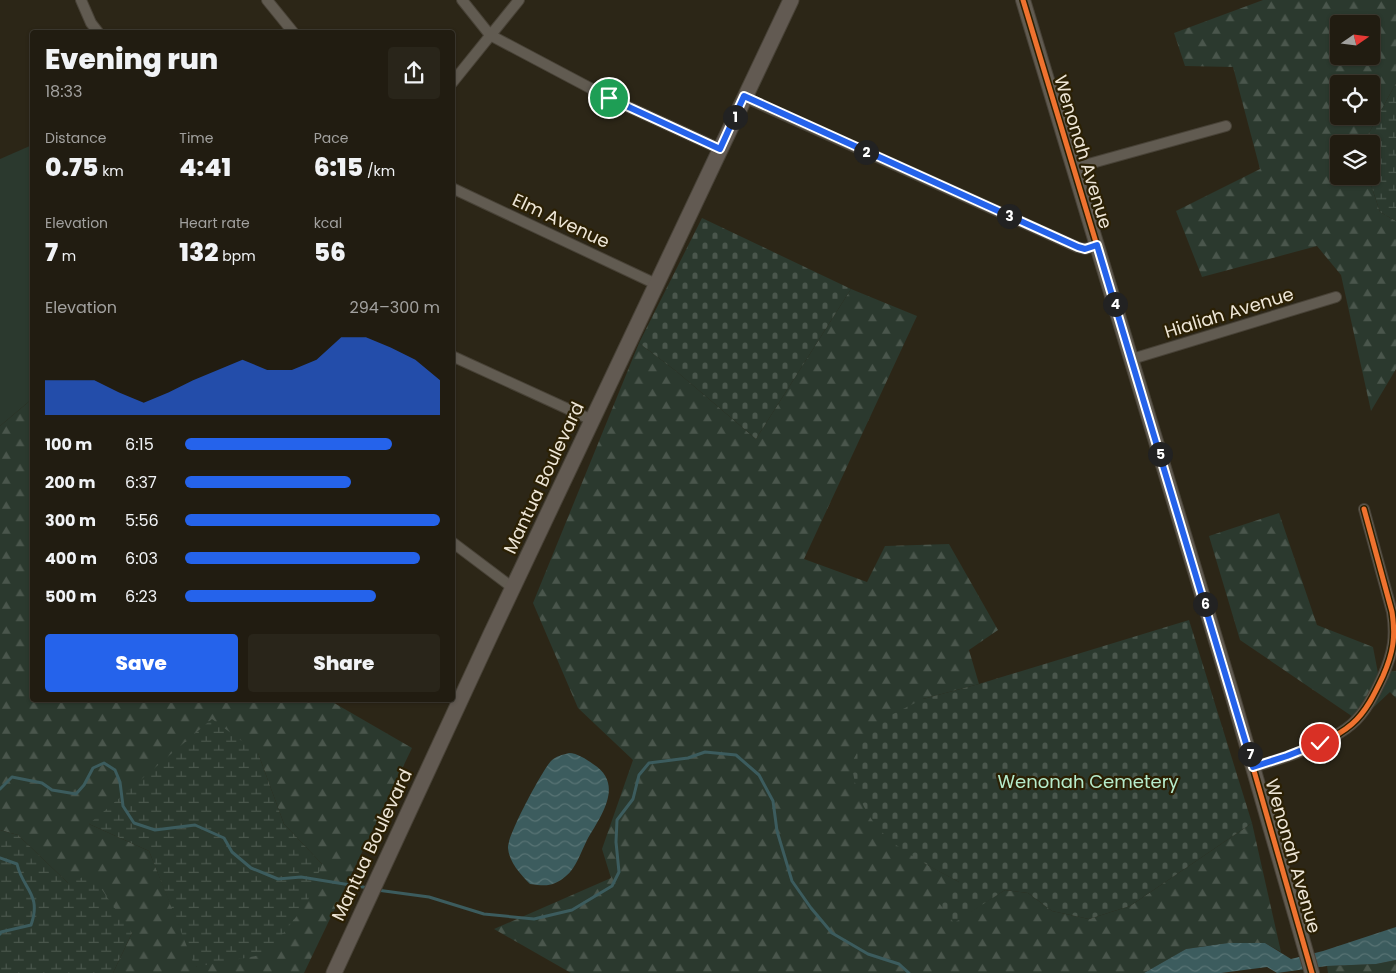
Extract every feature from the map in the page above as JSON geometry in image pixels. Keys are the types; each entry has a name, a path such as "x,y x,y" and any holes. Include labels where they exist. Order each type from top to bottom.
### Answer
{"main road":[{"name":"Mantua Boulevard","path":"334,973 656,284 713,146 744,96 791,0"}],"street":[{"path":"81,0 91,23 96,30"},
{"path":"267,0 291,30"},
{"path":"462,0 490,35 609,98 713,146"},
{"path":"455,79 519,0"},
{"name":"Wenonah Avenue","path":"1023,0 1132,359 1312,973"},
{"path":"744,96 1078,247 1085,249 1097,245"},
{"path":"1074,168 1226,126"},
{"name":"Elm Avenue","path":"455,189 656,284"},
{"name":"Hialiah Avenue","path":"1132,359 1336,297"},
{"path":"455,357 592,420"},
{"path":"1253,767 1304,750 1351,725 1368,705 1388,664 1393,648 1395,630 1392,612 1364,509"},
{"path":"455,544 513,588"}],"green space":[{"path":"1263,0 1396,0 1396,83 1380,113 1380,75 1330,75 1330,125 1373,125 1368,135 1330,135 1330,185 1371,185 1380,212 1396,221 1396,369 1371,411 1341,275 1317,246 1202,277 1176,211 1260,169 1233,67 1185,66 1174,33"},
{"path":"1396,83 1396,221 1380,212 1371,185 1380,185 1380,135 1368,135 1373,125 1380,125 1380,113"},
{"path":"30,146 30,401 0,426 0,159"},
{"path":"702,218 851,289 756,439 676,371 639,343"},
{"path":"851,289 917,316 804,559 867,582 885,546 949,544 998,630 969,650 979,684 923,699 924,863 959,882 954,922 1005,890 1028,893 1052,911 1089,919 1130,906 1252,823 1281,952 1265,943 1228,943 1186,949 1144,973 571,973 494,929 611,878 602,849 633,760 578,708 533,603 639,343 676,371 756,439"},
{"path":"30,401 30,702 332,702 412,748 304,973 113,973 132,933 68,883 18,835 0,830 0,426","holes":["258,753 284,824 322,864 196,967 149,851 89,824"]},
{"path":"1279,513 1317,625 1373,647 1378,673 1396,671 1396,698 1390,692 1359,721 1240,640 1209,536"},
{"name":"Wenonah Cemetery","path":"1189,620 1252,823 1130,906 1089,919 1052,911 1028,893 1005,890 954,923 939,903 959,882 915,858 889,839 868,814 858,794 851,764 873,724 923,699 979,684"},
{"path":"212,719 258,753 284,824 322,864 307,903 267,954 195,967 149,851 89,824"},
{"path":"0,830 18,835 68,883 91,874 132,933 113,973 0,973"},
{"path":"1396,960 1396,973 1328,973 1327,966 1376,964"}],"water":[{"path":"569,753 584,758 603,772 608,781 609,791 607,800 570,873 553,884 530,884 513,863 508,848 509,841 533,790 551,761"},
{"path":"1396,927 1396,960 1376,964 1327,966 1277,973 1267,967 1221,973 1144,973 1186,949 1228,943 1265,943 1291,959 1323,951"}],"waterway":[{"path":"377,890 429,897 484,914 534,919 572,910 612,886 619,872 616,842 617,820 633,799 639,775 649,763 688,758 705,752 736,755 759,775 773,801 777,831 792,881 811,908 832,933 868,954 899,964 909,973"},
{"path":"0,789 12,777 42,783 52,790 76,794 84,785 93,768 104,763 115,770 120,782 123,806 134,823 155,830 195,825 224,838 232,852 251,868 278,879 301,877 369,888"},
{"path":"0,858 17,864 33,899 34,906 31,925 1,932 0,934"}],"cycle path":[{"path":"1023,0 1232,694 1312,973"},
{"path":"744,97 1077,247 1085,249 1097,245"},
{"path":"1253,767 1305,750 1342,731 1362,714 1383,676 1393,645 1394,629 1392,612 1364,509"}],"route":[{"path":"609,98 720,149 744,96 1078,247 1085,249 1097,245 1253,767 1320,743"}]}
